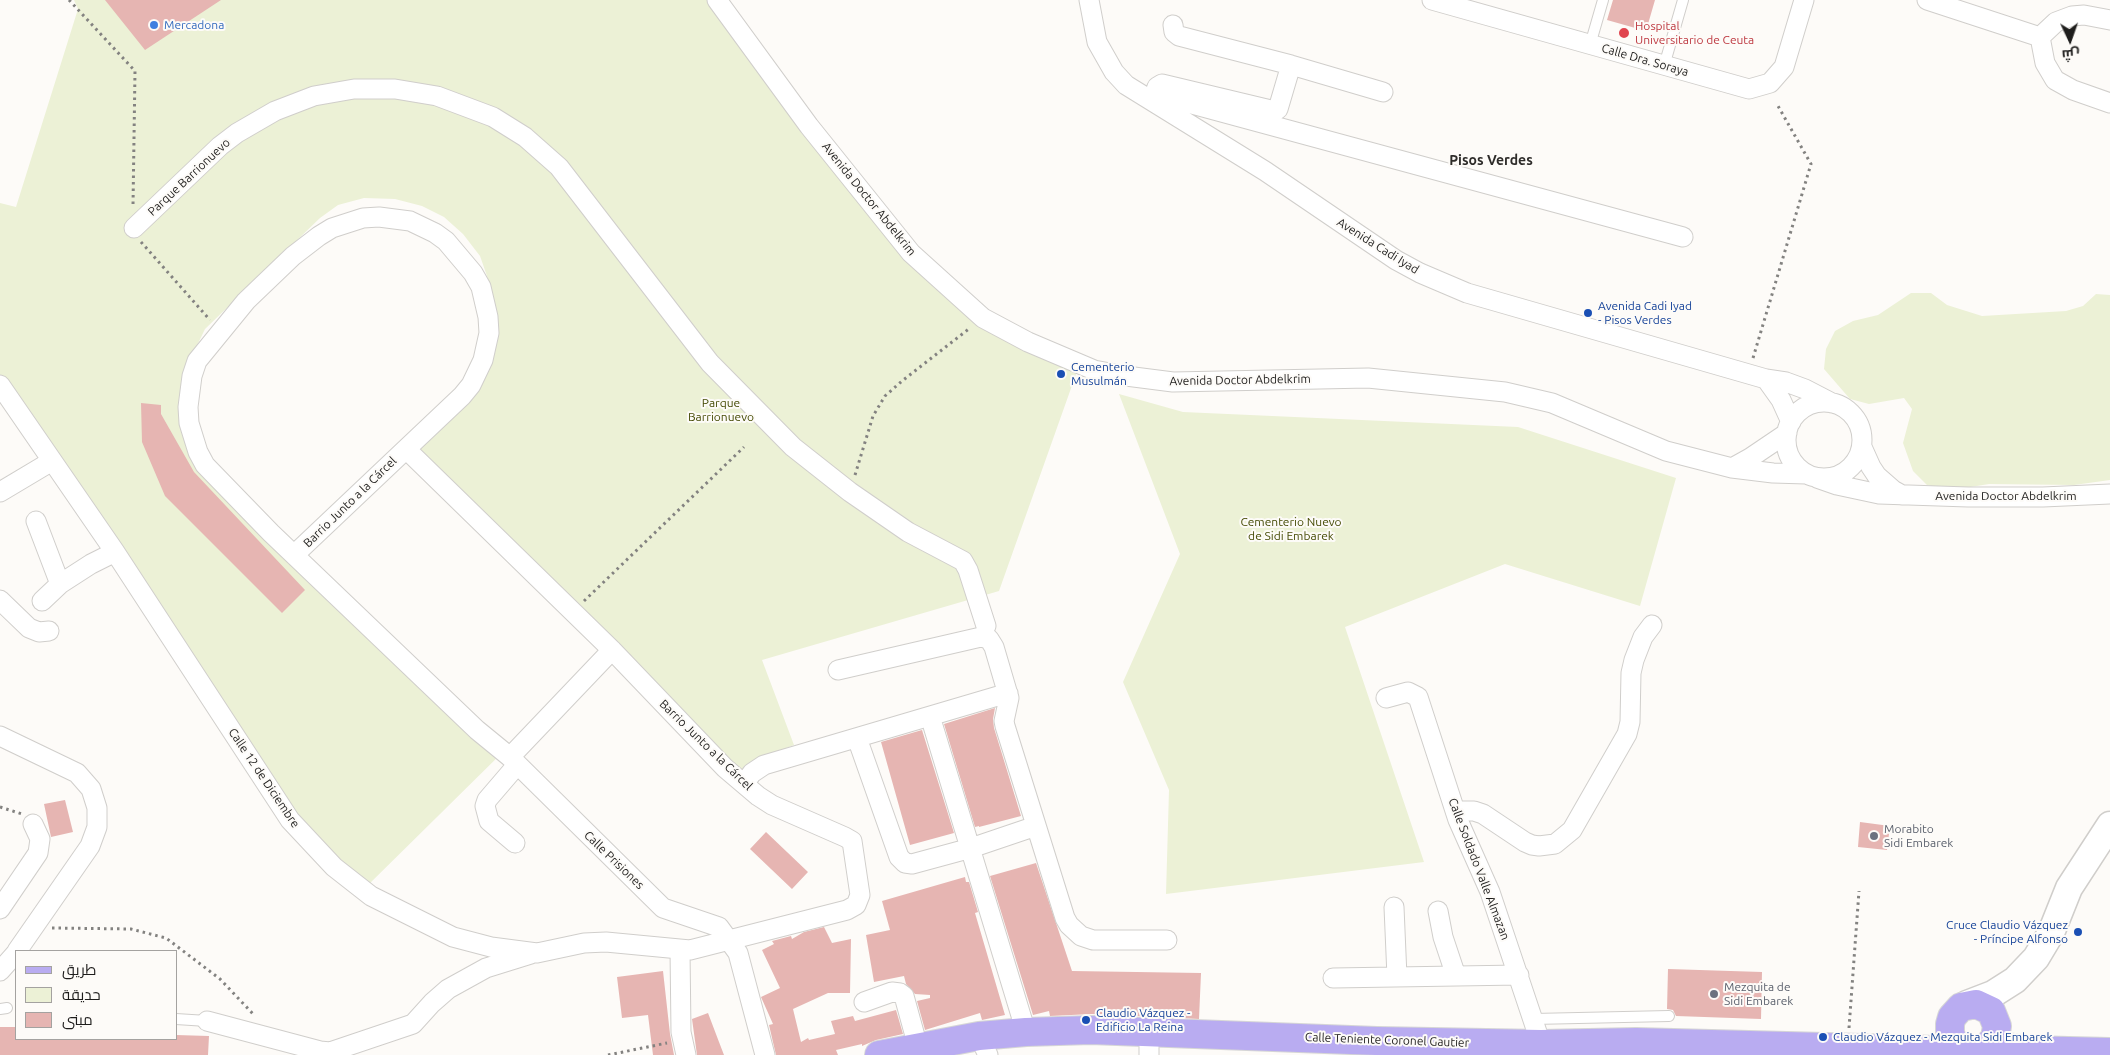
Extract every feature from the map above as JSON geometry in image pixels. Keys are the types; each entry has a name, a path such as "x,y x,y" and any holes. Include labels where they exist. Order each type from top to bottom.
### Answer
{"main road":[{"path":"1987,1036 1991,1011 1984,1006 1976,1004 1958,1014 1950,1033 1960,1047 1987,1036 2028,1050 2068,1053 2110,1052"},
{"name":"Calle Teniente Coronel Gautier","path":"1897,1050 1932,1040 1943,1033 1958,1014"},
{"name":"Calle Teniente Coronel Gautier","path":"879,1055 926,1049 984,1046 1026,1032 1091,1030 1149,1043 1377,1042 1537,1031 1636,1049 1738,1050 1897,1050 1987,1036"}],"street":[{"name":"Avenida Doctor Abdelkrim","path":"717,0 809,126 905,245 982,318 997,327 1094,370 1173,382 1368,378 1505,392 1552,403 1666,451 1732,468 1812,476 1856,490 1903,495 2043,497 2110,494"},
{"name":"Avenida Cadi Iyad","path":"1089,0 1097,42 1114,72 1126,85 1265,171 1372,246 1420,273 1467,293 1757,376 1792,384 1832,403"},
{"name":"Avenida Cadi Iyad","path":"1095,0 1097,42"},
{"name":"Calle Dra. Soraya","path":"1432,0 1742,88 1763,86 1775,78 1784,67 1804,0"},
{"path":"1927,0 2040,37"},
{"path":"2040,37 2056,22 2072,16 2084,8 2110,20"},
{"path":"1172,25 1174,32 1179,36 1291,65 1383,92"},
{"path":"2040,37 2045,63 2056,80 2073,90 2110,103"},
{"path":"1291,65 1278,109 1275,111 1162,84 1156,87 1156,90 1159,94 1684,237"},
{"name":"Parque Barrionuevo","path":"134,228 220,146 255,121 295,102 334,92 374,88 416,92 458,103 493,117 509,126 543,151 559,167 710,363 793,447 850,492 908,532 963,560 986,626"},
{"name":"Barrio Junto a la Cárcel","path":"294,555 462,396 471,385 487,347 488,317 481,287 473,273 456,250 435,233 410,221 379,217 363,218 332,228 312,241 269,278 220,331 197,361 192,376 188,407 192,438 205,465 294,555 477,730 513,761"},
{"path":"1732,468 1750,458 1789,427 1798,412 1820,402 1832,403 1843,407 1852,414 1859,424 1862,435 1862,447 1858,458 1850,468 1841,474 1829,478 1812,476 1797,466 1790,456 1786,445 1789,427 1781,400 1757,376"},
{"name":"Calle 12 de Diciembre","path":"0,385 115,552 290,820 334,867 370,896 453,937 491,947 537,953 584,943 606,942 680,950 731,941"},
{"path":"1862,447 1870,467 1877,476 1893,490 1903,495"},
{"name":"Barrio Junto a la Cárcel","path":"406,449 612,650 708,750 744,784 772,806 849,838 854,848 860,895 856,905 847,910 766,930 731,941"},
{"path":"0,492 52,461"},
{"path":"36,521 60,584"},
{"path":"42,601 60,584 91,564 115,552"},
{"path":"0,600 29,628 39,632 49,631"},
{"path":"1455,811 1474,811 1483,814 1532,845 1547,846 1555,844 1568,835 1578,822 1627,734 1630,722 1632,666 1636,650 1652,625"},
{"path":"838,670 985,638 989,640 994,647 1010,703 1004,720 1005,726 1065,918 1074,931 1081,936 1093,940 1166,940"},
{"path":"515,843 488,821 485,806 487,800 513,761 612,650"},
{"name":"Calle Soldado Valle Almazan","path":"1386,698 1408,692 1418,697 1455,811 1490,892 1537,1031"},
{"path":"744,784 752,773 764,765 1008,694"},
{"path":"930,716 1026,1032"},
{"path":"0,736 77,773 91,789 97,808 97,827 90,846 18,950"},
{"path":"857,738 902,861 912,864 970,848 1036,826"},
{"name":"Calle Prisiones","path":"513,761 663,908 714,924 731,941"},
{"path":"0,909 38,853 40,839 33,824"},
{"path":"1958,1014 2015,980 2036,958 2044,946 2069,888 2110,825"},
{"path":"1394,907 1397,977"},
{"path":"1438,911 1443,937 1456,976"},
{"path":"731,941 738,953 765,1055"},
{"path":"680,950 681,1032 684,1047"},
{"path":"207,1021 330,1052 413,1024 448,989 486,968 537,953"},
{"path":"0,971 15,954"},
{"path":"1333,978 1519,975"},
{"path":"1987,1036 2015,980"},
{"path":"864,1002 892,992 900,993 904,996 926,1049"}],"lane":[{"path":"1590,45 1603,0"},
{"path":"1664,66 1683,0"},
{"path":"1537,1031 1669,1016"},
{"path":"178,1019 207,1021"}],"path":[{"path":"69,0 135,71 134,228 141,242 220,331"},
{"path":"1757,376 1810,164 1778,106"},
{"path":"850,492 873,416 885,396 982,318"},
{"path":"572,612 744,447"},
{"path":"1848,1049 1859,891"},
{"path":"36,925 58,929 131,929 166,938 220,979 277,1040"},
{"path":"608,1055 684,1047"}],"green space":[{"name":"Parque Barrionuevo","path":"74,0 717,0 931,278 1080,363 999,591 762,660 794,745 766,756 748,782 406,442 440,408 468,375 484,349 493,303 480,256 463,234 444,217 422,206 395,199 364,198 338,205 320,218 205,329 188,364 190,441 494,741 511,744 363,890 330,865 0,391 0,203 16,207 78,9"},
{"path":"1911,293 1931,293 1947,305 1982,316 2066,311 2083,306 2096,294 2110,295 2110,480 2074,485 1989,484 1952,490 1927,485 1913,471 1903,443 1912,409 1904,398 1869,404 1850,399 1824,369 1826,349 1835,331 1853,321 1878,315"},
{"name":"Cementerio Nuevo de Sidi Embarek","path":"1119,394 1183,412 1518,427 1676,478 1640,606 1505,564 1345,627 1424,862 1166,894 1169,790 1123,682 1180,554"}],"building":[{"name":"Mercadona","path":"105,0 221,0 145,50"},
{"path":"1613,0 1655,0 1646,31 1607,20"},
{"path":"141,403 161,405 161,414 194,472 305,590 282,613 165,496 142,442"},
{"path":"995,708 994,728 1021,816 975,827 944,724"},
{"path":"922,730 954,833 910,845 881,742"},
{"path":"65,800 73,832 51,837 44,804"},
{"name":"Morabito Sidi Embarek","path":"1860,822 1890,826 1887,850 1858,847"},
{"path":"766,832 808,872 792,889 750,849"},
{"path":"1036,863 1072,971 1201,973 1199,1019 1092,1014 1050,1016 1049,1011 1033,1015 990,876"},
{"path":"965,877 966,882 969,882 978,912 975,913 1005,1015 982,1020 980,1013 925,1030 917,1001 930,998 930,995 915,994 906,984 904,976 874,982 866,935 890,930 882,901"},
{"path":"824,927 832,943 851,939 850,993 828,993 793,1009 801,1042 808,1038 809,1040 835,1034 831,1021 853,1016 855,1021 896,1010 903,1034 876,1040 862,1046 862,1044 836,1050 838,1055 776,1055 769,1025 773,1024 761,997 780,988 762,950 774,944 772,941 791,936 792,939 804,932"},
{"name":"Mezquita de Sidi Embarek","path":"1668,969 1762,972 1761,1019 1676,1016 1673,1010 1667,1009"},
{"path":"663,971 674,1055 653,1055 648,1015 622,1018 617,977"},
{"path":"708,1013 724,1055 697,1055 692,1019"},
{"path":"0,1027 15,1027 15,1040 178,1040 178,1035 209,1036 208,1055 0,1055"}],"place":[{"name":"Mercadona","path":"154,25"},
{"name":"Hospital Universitario de Ceuta","path":"1624,33"},
{"name":"Avenida Cadi Iyad - Pisos Verdes","path":"1588,313"},
{"name":"Cementerio Musulmán","path":"1061,374"},
{"name":"Morabito Sidi Embarek","path":"1874,836"},
{"name":"Cruce Claudio Vázquez - Príncipe Alfonso","path":"2078,932"},
{"name":"Mezquita de Sidi Embarek","path":"1714,994"},
{"name":"Claudio Vázquez - Edificio La Reina","path":"1086,1020"},
{"name":"Claudio Vázquez - Mezquita Sidi Embarek","path":"1823,1037"}],"district":[{"name":"Pisos Verdes","path":"1491,160"}]}
